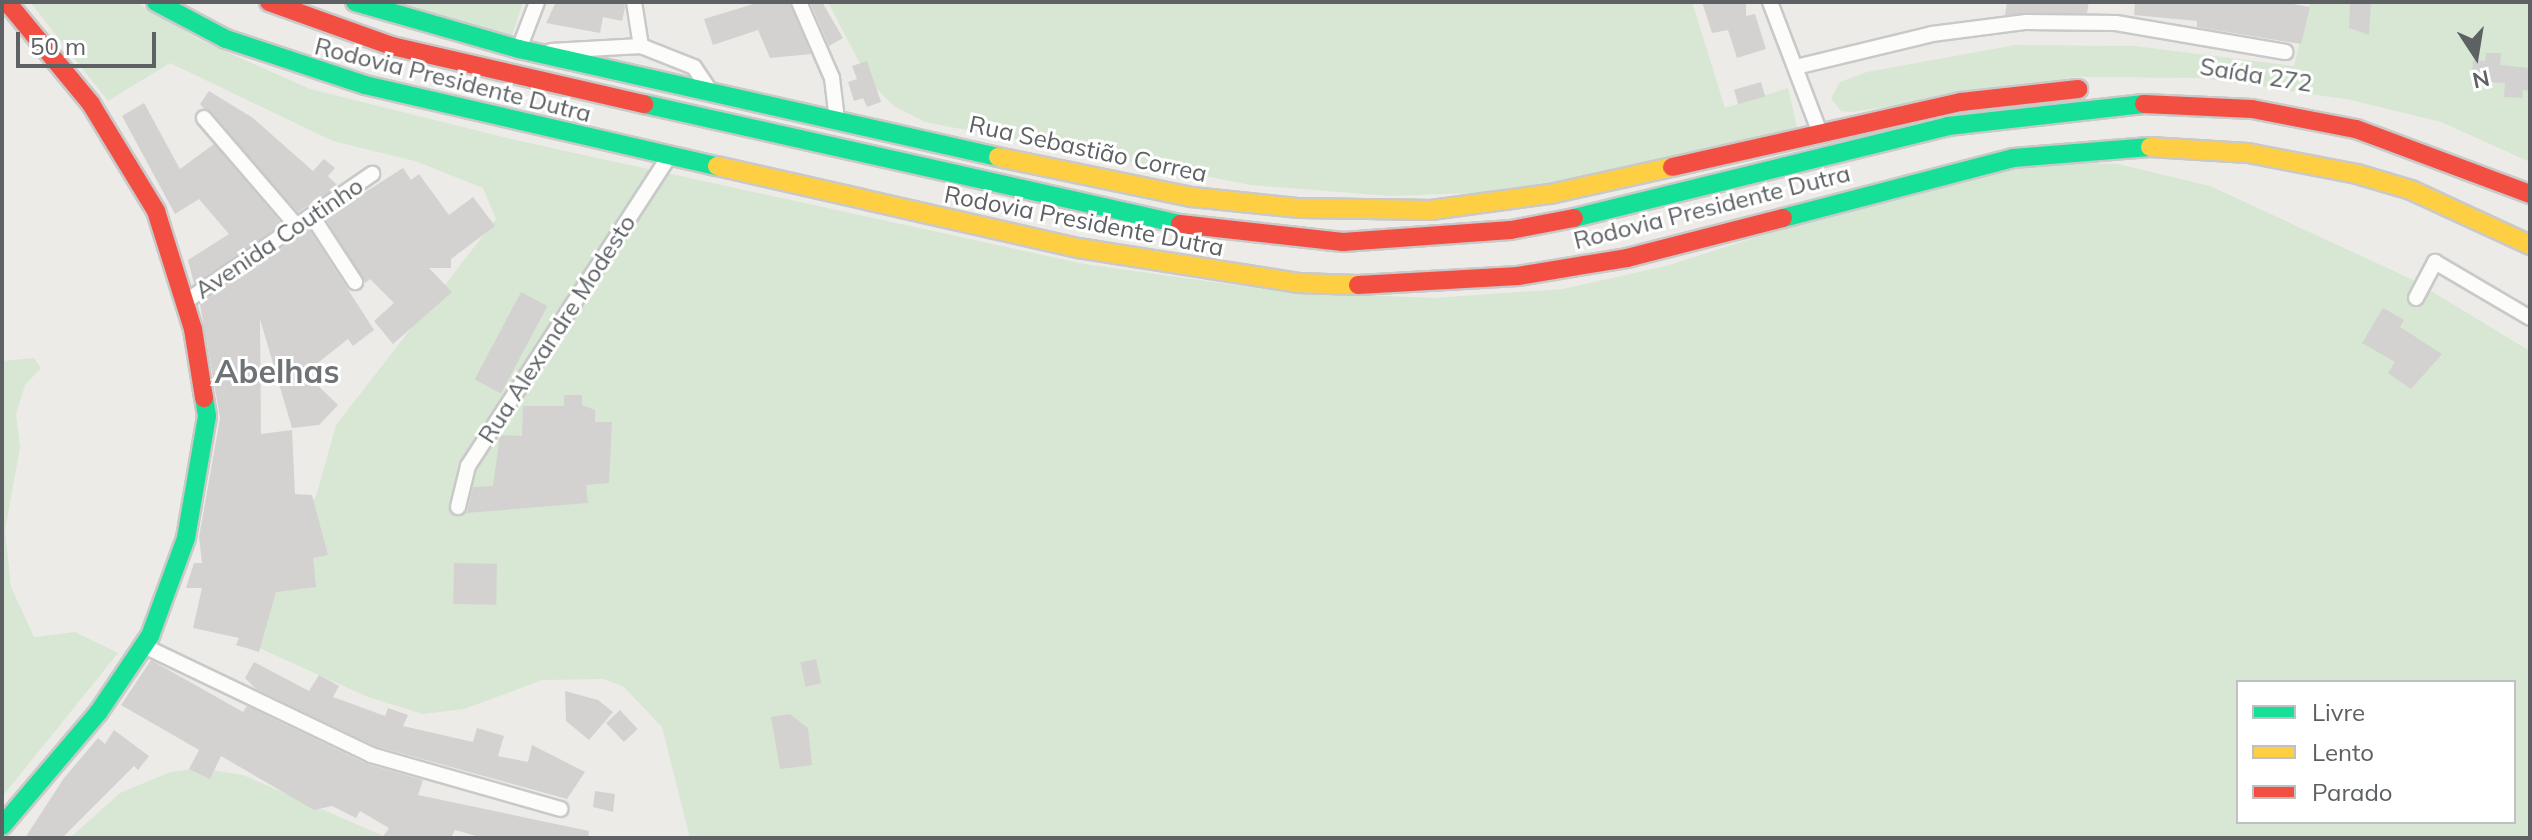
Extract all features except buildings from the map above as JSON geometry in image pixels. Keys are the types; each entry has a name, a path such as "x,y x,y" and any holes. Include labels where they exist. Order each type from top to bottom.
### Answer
{"main road":[{"path":"2,826 98,713 144,646 186,538 207,430 207,401 185,302 162,225 127,156 62,64 7,2"},
{"path":"139,2 284,71 361,93 456,105"},
{"name":"Rodovia Presidente Dutra","path":"156,2 295,66 669,157 1171,267 1298,283 1391,286 1518,276 1627,258 2013,158 2143,147 2248,153 2357,174 2411,190 2530,245"},
{"name":"Rodovia Presidente Dutra","path":"269,2 392,46 815,145 1177,223 1314,239 1394,241 1511,230 1665,200 1948,126 2131,103 2252,109 2356,129 2530,194"},
{"name":"Rua Sebastião Correa","path":"355,2 519,49 708,88 837,120 1192,197 1365,211 1431,210 1550,194 1819,130"},
{"name":"Saída 272","path":"1819,130 1961,102 2128,86 2234,92 2379,125 2530,184"}],"street":[{"path":"519,49 537,2"},
{"path":"634,2 641,46"},
{"path":"799,2 832,78 837,120"},
{"path":"1770,2 1819,130"},
{"path":"1796,67 1989,24 2147,26 2286,52"},
{"path":"539,53 641,46 694,67 708,88"},
{"path":"204,118 297,226"},
{"name":"Rua Alexandre Modesto","path":"458,507 468,466 669,157"},
{"name":"Avenida Coutinho","path":"185,302 372,174"},
{"path":"312,216 355,282"},
{"path":"2416,298 2435,262 2530,318"},
{"path":"144,646 371,755 560,809"}],"green space":[{"path":"30,2 136,2 200,40 310,89 515,140 1084,264 1284,292 1434,298 1563,289 1666,266 1930,182 2064,162 2118,164 2210,186 2411,279 2530,351 2530,838 690,838 662,727 624,687 604,679 542,680 464,709 423,714 368,697 250,644 317,493 336,425 496,219 483,188 415,161 333,141 170,63 108,101"},
{"path":"393,2 523,2 512,36"},
{"path":"828,2 1692,2 1725,108 1788,88 1798,131 1726,151 1507,192 1390,196 1251,185 925,122 894,106 869,81"},
{"path":"2310,2 2530,2 2530,162 2441,122 2351,100 2201,78 2076,77 1852,112 1841,111 1831,98 1840,82 1867,72 2015,45 2135,46 2294,66"},
{"path":"34,358 41,368 25,385 16,414 20,448 5,530 11,587 34,637 75,632 118,653 2,797 2,361"},
{"path":"199,768 243,775 388,838 70,838 120,793 170,772"}],"traffic: fast":[{"path":"156,2 226,39 365,85 717,166"},
{"path":"355,2 519,49 998,157"},
{"path":"644,104 1180,224"},
{"path":"1574,218 1948,126 2144,104"},
{"path":"1783,218 2013,158 2150,147"},
{"path":"2,826 98,713 150,636 186,538 207,416 204,398"}],"traffic: slow":[{"path":"2150,147 2248,153 2357,174 2411,190 2530,245"},
{"path":"998,157 1192,197 1299,208 1431,210 1550,194 1672,167"},
{"path":"717,166 1078,248 1298,283 1358,285"}],"traffic: jam":[{"path":"7,2 91,104 156,211 193,329 204,398"},
{"path":"269,2 392,46 644,104"},
{"path":"1961,102 2078,89"},
{"path":"1672,167 1961,102"},
{"path":"2144,104 2252,109 2356,129 2530,194"},
{"path":"1180,224 1343,242 1511,230 1574,218"},
{"path":"1358,285 1518,276 1627,258 1783,218"}],"district":[{"name":"Abelhas","path":"277,371"}]}
